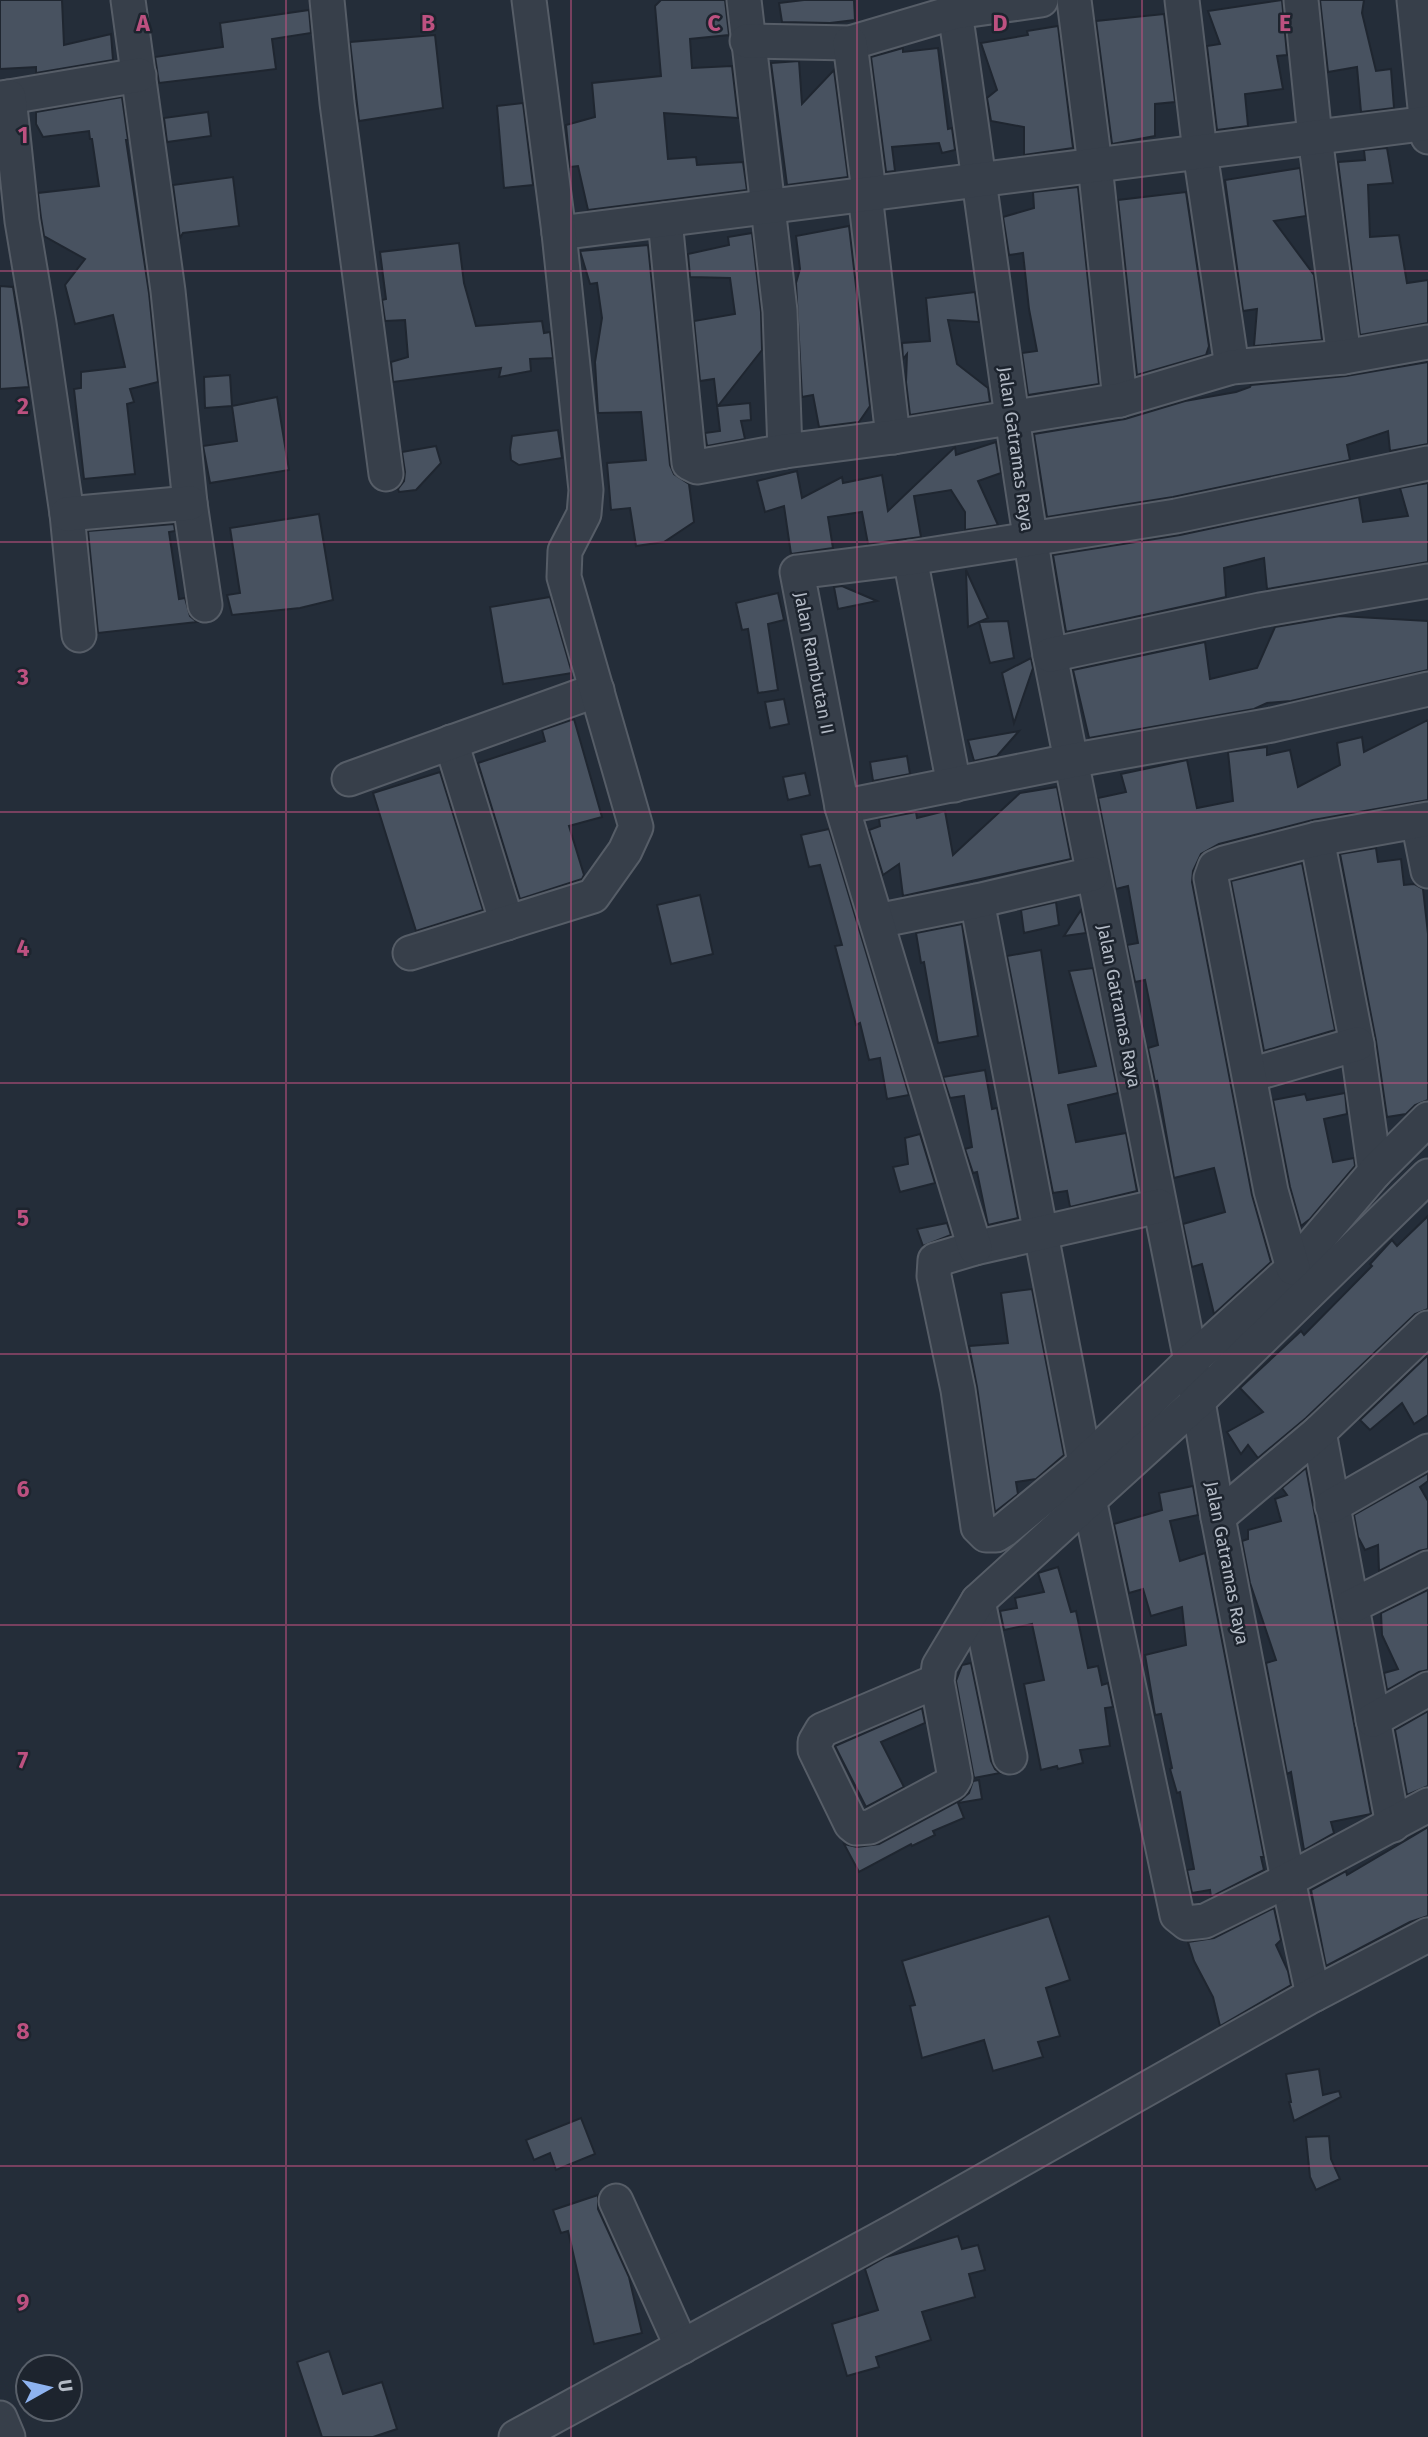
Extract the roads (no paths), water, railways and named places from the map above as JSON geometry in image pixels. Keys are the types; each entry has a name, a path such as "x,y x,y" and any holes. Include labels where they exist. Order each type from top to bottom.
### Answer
{"street":[{"path":"128,0 168,291 190,503 205,605"},
{"path":"327,0 339,117 386,474"},
{"path":"410,953 593,896 625,851 636,827 564,577 565,551 584,514 586,490 559,233 529,0"},
{"path":"744,0 780,311 785,451"},
{"path":"747,41 850,43 955,12 1041,0"},
{"path":"1074,0 1120,400"},
{"path":"1182,0 1200,152 1232,367"},
{"path":"1301,0 1315,137 1344,357"},
{"path":"559,233 1315,137 1427,128 1414,0"},
{"name":"Jalan Gatramas Raya","path":"955,12 1029,538 1050,655 1191,1361 1218,1517 1288,1880 1313,1995"},
{"path":"850,43 868,184 865,194 893,437"},
{"path":"79,635 67,514 5,98 139,75"},
{"path":"665,220 689,463 697,467 1120,400 1232,367 1344,357 1428,342"},
{"name":"Jalan Rambutan II","path":"975,1248 842,807 797,572 910,558 1176,516 1428,463"},
{"path":"67,514 190,503"},
{"path":"910,558 954,785"},
{"path":"1050,655 1260,610 1428,581"},
{"path":"842,807 1272,724 1428,689"},
{"path":"349,779 597,690"},
{"path":"451,742 508,923"},
{"path":"1293,1268 1271,1191 1211,878 1215,867 1224,863 1317,839 1423,820 1428,871"},
{"path":"1317,839 1357,1044 1375,1172"},
{"path":"877,921 1092,874"},
{"path":"977,901 1085,1463"},
{"path":"1250,1075 1357,1044"},
{"path":"1159,1206 975,1248 935,1261 934,1276 958,1390 978,1527 986,1535 996,1535 1085,1463 1293,1268 1375,1172 1428,1119"},
{"path":"937,1682 821,1730 818,1735 815,1750 851,1824 856,1828 870,1827 952,1783 955,1778 937,1682 939,1666 978,1601 1198,1401 1428,1176"},
{"path":"1218,1517 1319,1432 1428,1328"},
{"path":"1319,1432 1392,1825"},
{"path":"1332,1506 1428,1451"},
{"path":"1089,1500 1177,1915 1187,1923 1205,1921 1428,1805"},
{"path":"1352,1606 1428,1568"},
{"path":"978,1601 1010,1757"},
{"path":"1373,1720 1428,1689"},
{"path":"516,2437 900,2228 1313,1995 1428,1935"},
{"path":"616,2201 682,2347"},
{"path":"0,2418 8,2437"}]}
